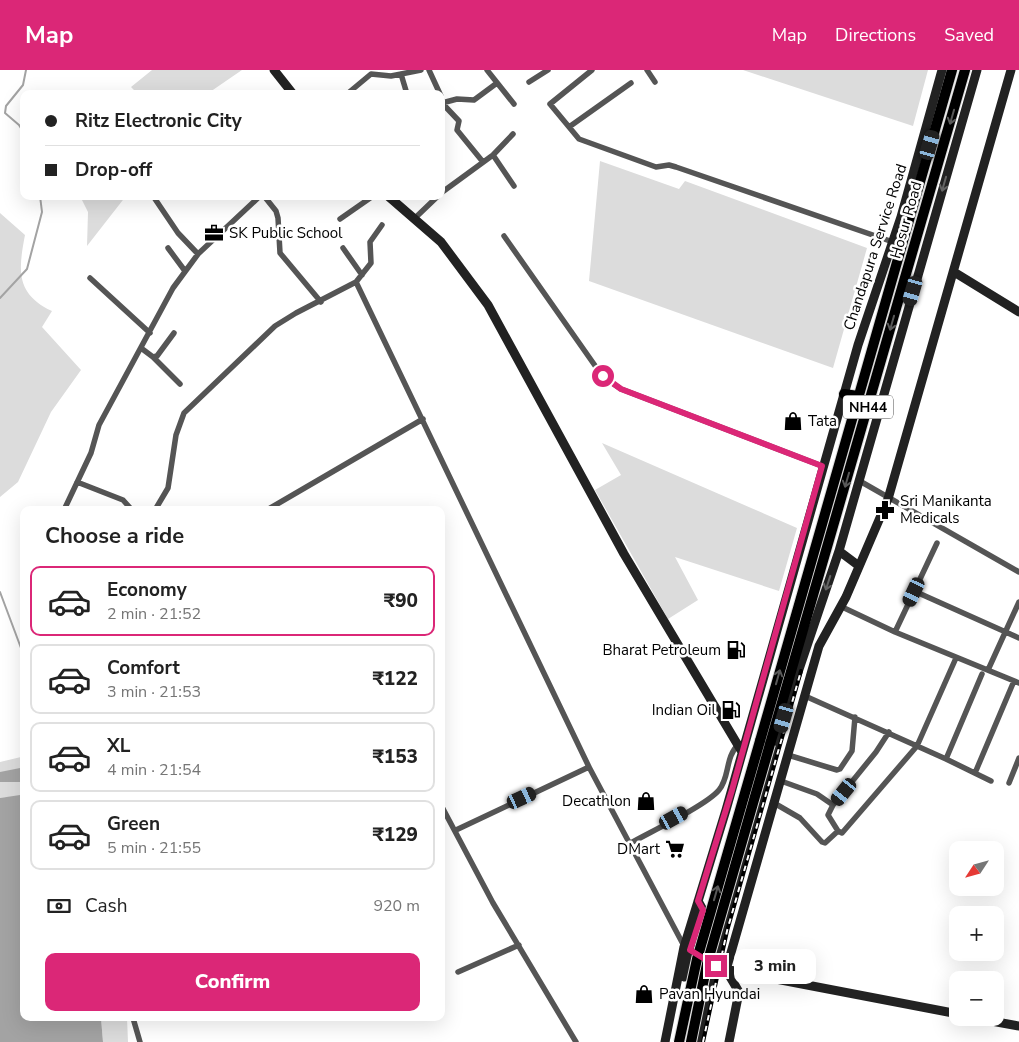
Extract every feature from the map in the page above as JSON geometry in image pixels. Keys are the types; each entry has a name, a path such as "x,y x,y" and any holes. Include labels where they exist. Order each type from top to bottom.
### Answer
{"highway":[{"name":"Hosur Road","path":"678,1042 697,959 952,70"},
{"name":"Hosur Road","path":"692,1042 707,964 965,70"},
{"path":"842,398 858,396"}],"street":[{"path":"274,70 289,90"},
{"path":"352,90 371,74 401,74 421,70"},
{"path":"429,70 438,90"},
{"path":"487,70 514,104"},
{"path":"529,82 548,70"},
{"path":"647,70 655,82"},
{"name":"Chandapura Service Road","path":"687,949 698,901 740,748 842,398 893,242 942,70"},
{"path":"700,1042 724,926 791,696 839,551 977,70"},
{"path":"729,1042 739,992 726,970 819,646 846,597 888,499 1011,70"},
{"path":"590,71 550,104 579,139 656,167 669,165 676,167 893,242"},
{"path":"401,74 406,90"},
{"path":"569,127 631,82"},
{"path":"445,98 474,100 497,83"},
{"path":"445,103 459,121 457,130 483,162"},
{"path":"445,191 492,155 513,134"},
{"path":"492,155 514,186"},
{"path":"156,200 178,232 198,254"},
{"path":"66,506 91,453 100,425 173,288 198,254 261,200"},
{"path":"267,200 278,218 280,253 321,302"},
{"path":"340,219 367,200"},
{"path":"393,200 441,242 488,305 624,554 740,748 731,751 720,790 628,844"},
{"path":"415,218 434,200"},
{"path":"157,506 168,488 176,435 184,413 275,326 356,282 371,263 370,242 382,225"},
{"path":"504,236 603,376 621,389 822,466"},
{"path":"168,248 185,271"},
{"path":"343,248 362,274"},
{"path":"954,272 1019,312"},
{"path":"90,278 150,333"},
{"path":"356,282 589,767 628,844 687,949 726,970 949,1012"},
{"path":"153,357 157,356 174,333"},
{"path":"141,348 153,357 180,384"},
{"path":"274,506 423,419"},
{"path":"858,480 888,499 1019,572"},
{"path":"77,482 123,500 128,506"},
{"path":"895,632 936,543"},
{"path":"839,551 859,566"},
{"path":"914,592 1019,638"},
{"path":"822,601 840,606 895,632 1016,682 975,773"},
{"path":"988,670 1019,602"},
{"path":"808,643 819,646"},
{"path":"774,803 800,818 822,842 825,843 838,832 842,833 917,746 956,658"},
{"path":"946,759 982,674"},
{"path":"805,696 888,732 991,781"},
{"path":"788,755 837,770 840,769 852,751 855,717"},
{"path":"838,832 828,815 833,805 876,752 888,732"},
{"path":"1009,783 1019,758"},
{"path":"456,830 589,767"},
{"path":"781,781 817,794 833,805"},
{"path":"445,812 493,903 576,1042"},
{"path":"665,1042 687,949 703,910 698,901"},
{"path":"701,917 724,926"},
{"path":"458,972 519,945"},
{"path":"134,1021 140,1042"},
{"path":"1004,1023 1019,1026"}],"shaded area":[{"path":"152,70 242,70 213,90 134,90 131,87"},
{"path":"743,70 928,70 913,126"},
{"path":"600,161 679,189 685,181 867,248 833,368 589,281"},
{"path":"82,200 123,200 87,246 88,212"},
{"path":"0,213 25,235 21,260 22,280 32,297 52,311 42,327 81,370 51,412 18,482 0,497"},
{"path":"602,443 797,528 779,591 675,557 698,600 668,619 595,490 621,475"},
{"path":"20,757 20,796 0,798 0,762"},
{"path":"20,768 20,782 0,782 0,772"},
{"path":"20,795 20,1021 101,1021 103,1042 0,1042 0,798"},
{"path":"101,1021 127,1021 128,1042 103,1042"}],"waterway":[{"path":"20,127 5,113 6,106 23,85 26,70"},
{"path":"0,298 27,269 42,212 40,200"},
{"path":"0,592 20,645"}],"railway":[{"path":"703,1042 727,931 801,671"}],"place":[{"name":"SK Public School","path":"214,233"},
{"name":"Tata","path":"793,421"},
{"name":"Sri Manikanta Medicals","path":"885,510"},
{"name":"Bharat Petroleum","path":"736,650"},
{"name":"Indian Oil","path":"731,710"},
{"name":"Decathlon","path":"646,801"},
{"name":"DMart","path":"675,849"},
{"name":"Pavan Hyundai","path":"644,994"}],"route":[{"path":"603,376 621,389 822,466 732,790 698,901 703,910 690,950 716,966"}]}
